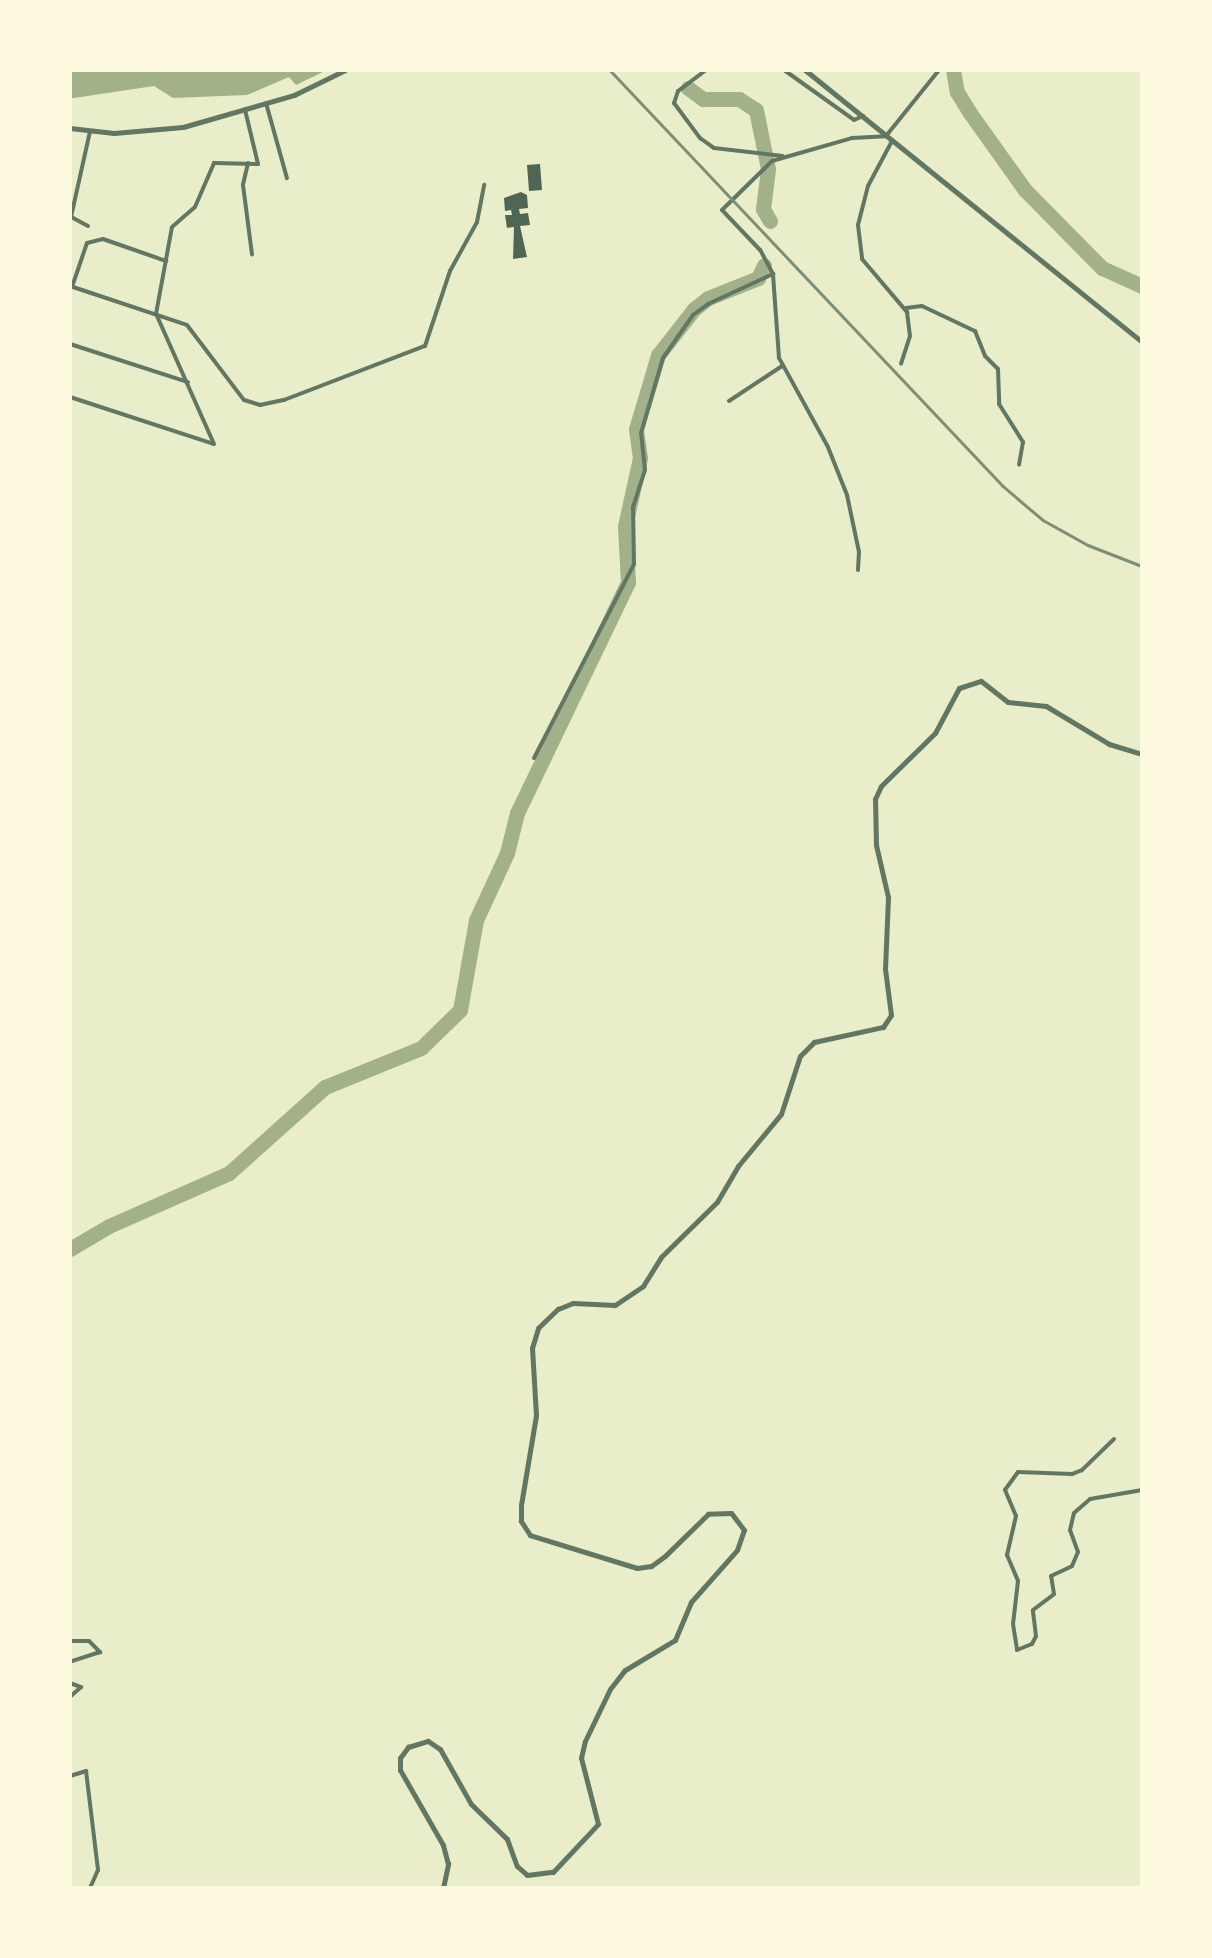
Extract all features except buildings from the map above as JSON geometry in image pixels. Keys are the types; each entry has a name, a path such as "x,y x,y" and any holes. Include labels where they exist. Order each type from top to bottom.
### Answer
{"street":[{"path":"70,128 156,131 245,110 345,70"},
{"path":"706,70 678,91 674,102 700,138 714,148 784,156"},
{"path":"784,70 854,120 863,116"},
{"path":"806,70 1142,342"},
{"path":"858,570 860,552 848,495 820,432 782,366 773,274 760,250 722,210 763,167 784,156 852,138 886,136 939,70"},
{"path":"266,103 288,178"},
{"path":"70,398 214,444 156,314 172,227 195,207 214,163 258,164 245,110"},
{"path":"88,226 71,217 90,130"},
{"path":"892,141 868,186 858,236 862,259 904,308 910,336 900,364"},
{"path":"248,164 244,186 252,254"},
{"path":"166,261 103,238 88,243 71,287 186,325 197,335 227,383 251,404 284,400 425,346 450,270 477,222 484,185"},
{"path":"534,758 634,564 634,507 646,470 641,433 663,358 693,315 773,274"},
{"path":"904,308 922,306 975,331 985,356 998,369 999,404 1023,442 1019,465"},
{"path":"70,344 188,382"},
{"path":"730,401 782,366"},
{"path":"443,1888 448,1864 443,1845 400,1770 400,1758 408,1747 428,1741 440,1749 470,1804 507,1840 517,1866 527,1875 553,1872 598,1824 581,1758 584,1740 610,1689 625,1670 676,1640 691,1602 737,1550 744,1530 730,1514 708,1514 665,1556 651,1566 637,1568 530,1535 521,1521 521,1505 536,1416 532,1348 538,1328 558,1309 574,1302 616,1304 628,1300 643,1286 661,1257 717,1202 738,1166 781,1114 800,1056 814,1042 883,1026 891,1015 885,969 888,897 876,845 875,799 881,786 929,740 959,688 981,681 1008,702 1046,706 1110,744 1142,754"},
{"path":"1114,1439 1082,1470 1072,1474 1018,1472 1005,1490 1016,1516 1016,1532 1007,1554 1018,1581 1012,1624 1018,1650 1032,1644 1036,1636 1032,1610 1054,1594 1051,1576 1072,1566 1078,1552 1070,1530 1074,1513 1090,1499 1142,1490"},
{"path":"70,1641 89,1641 100,1652 70,1662"},
{"path":"70,1683 80,1687 70,1697"},
{"path":"70,1776 86,1772 98,1870 90,1888"}],"shaded area":[{"path":"70,70 327,70 296,85 289,77 247,95 173,98 154,86 70,98"}],"waterway":[{"path":"953,70 957,92 1025,190 1102,268 1142,286"},
{"path":"688,88 703,99 739,99 756,110 768,169 763,209 770,221"},
{"path":"70,1249 109,1226 229,1173 325,1087 421,1048 460,1010 476,920 507,853 517,813 628,582 625,526 640,458 636,429 658,355 694,309 708,298 758,278 764,265"}],"railway":[{"path":"610,70 1003,486 1043,520 1088,545 1142,566"}]}
